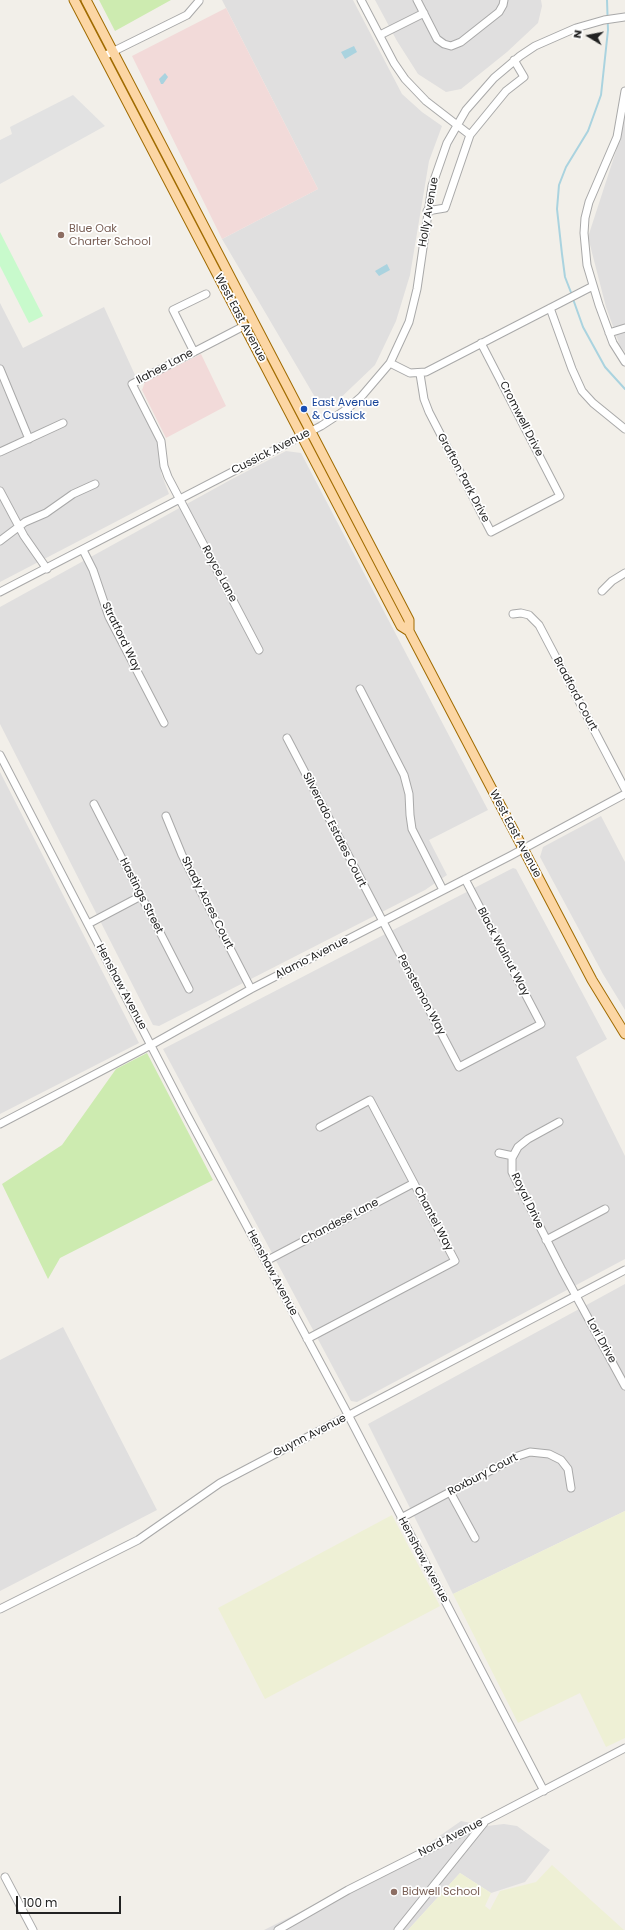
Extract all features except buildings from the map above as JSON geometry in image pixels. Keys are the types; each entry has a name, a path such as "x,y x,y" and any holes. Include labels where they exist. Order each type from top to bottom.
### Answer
{"main road":[{"name":"West East Avenue","path":"74,0 401,626 409,631"},
{"name":"West East Avenue","path":"86,0 409,620 409,631 592,980 625,1034"}],"street":[{"path":"361,0 394,63 409,84 426,101 470,136"},
{"path":"417,0 437,39 444,44 455,45 499,12 504,0"},
{"path":"104,56 187,15 199,1"},
{"path":"380,35 424,13"},
{"name":"Holly Avenue","path":"390,363 405,331 414,303 427,211 437,168 456,125 482,90 514,60 543,42 568,30 596,22 625,17"},
{"path":"427,211 445,208 470,136 506,91 524,77 514,60"},
{"path":"625,91 615,143 591,197 586,213 584,233 586,252 593,286 609,333 625,362"},
{"path":"390,363 407,372 420,374 593,286"},
{"path":"194,352 173,310 206,294"},
{"path":"550,308 572,369 582,391 593,403 625,429"},
{"name":"Ilahee Lane","path":"180,498 166,472 163,448 158,433 132,384 244,326"},
{"path":"609,333 625,328"},
{"name":"Cromwell Drive","path":"481,343 560,496"},
{"name":"Cussick Avenue","path":"0,592 47,569 180,498 311,432 343,412 361,397 390,363"},
{"path":"0,369 29,438"},
{"name":"Grafton Park Drive","path":"420,374 424,399 429,412 491,532 560,496"},
{"path":"0,452 63,423"},
{"path":"0,541 26,522 46,513 73,494 95,484"},
{"path":"0,491 20,527 47,569"},
{"name":"Royce Lane","path":"180,498 259,650"},
{"name":"Stratford Way","path":"83,550 93,570 109,617 164,723"},
{"path":"602,591 612,581 625,573"},
{"name":"Bradford Court","path":"513,614 521,613 529,615 539,625 625,789"},
{"path":"360,688 404,775 410,794 412,829 443,890"},
{"name":"Silverado Estates Court","path":"287,738 382,922"},
{"name":"Henshaw Avenue","path":"0,755 544,1791"},
{"name":"Alamo Avenue","path":"0,1124 151,1045 251,989 523,849 625,794"},
{"name":"Hastings Street","path":"94,804 189,989"},
{"name":"Shady Acres Court","path":"166,816 182,855 251,989"},
{"name":"Black Walnut Way","path":"459,1067 541,1024 465,879"},
{"path":"88,924 141,896"},
{"name":"Penstemon Way","path":"382,922 459,1067"},
{"name":"Chantel Way","path":"307,1339 455,1261 370,1100 320,1127"},
{"name":"Royal Drive","path":"559,1122 523,1142 513,1156 511,1166 513,1178 576,1296"},
{"path":"500,1153 513,1156"},
{"name":"Chandese Lane","path":"266,1261 414,1183"},
{"path":"546,1240 605,1209"},
{"name":"Guynn Avenue","path":"0,1609 138,1540 220,1483 625,1270"},
{"name":"Lori Drive","path":"576,1296 625,1386"},
{"name":"Roxbury Court","path":"401,1518 518,1456 536,1452 555,1456 565,1464 570,1473 571,1488"},
{"path":"450,1492 475,1538"},
{"name":"Nord Avenue","path":"278,1930 348,1890 486,1821 625,1748"},
{"path":"398,1930 486,1821"},
{"path":"5,1877 33,1930"}],"shaded area":[{"path":"222,0 353,0 402,94 422,112 442,126 429,161 410,275 396,321 375,365 332,406 319,404 222,239 318,189"},
{"path":"375,0 541,0 542,6 538,23 507,52 461,89 446,92 418,74 397,41"},
{"path":"226,8 318,189 222,239 132,56"},
{"path":"73,95 105,126 0,184 0,140 12,134 10,127"},
{"path":"625,112 625,352 620,346 606,307 588,237 616,151"},
{"path":"0,303 23,348 104,307 135,375 145,412 162,452 161,473 169,494 0,582"},
{"path":"201,354 226,406 166,438 142,390 145,382"},
{"path":"286,451 301,453 488,810 429,840 447,875 425,890 159,1026 153,1025 0,724 0,607 232,479"},
{"path":"0,772 139,1043 0,1114"},
{"path":"601,816 625,862 625,1010 603,974 540,857 543,847"},
{"path":"513,868 516,869 607,1039 576,1057 625,1156 625,1259 357,1402 351,1401 163,1049"},
{"path":"625,1284 625,1511 453,1594 368,1424"},
{"path":"63,1327 157,1510 0,1591 0,1360"},
{"path":"461,1821 487,1826 504,1824 517,1826 550,1850 525,1882 491,1893 460,1873 408,1930 264,1930 408,1858"}],"green space":[{"path":"99,0 171,0 115,31"},
{"path":"0,232 43,316 29,323 0,266"},
{"path":"147,1053 213,1180 60,1258 48,1279 2,1184 62,1145 116,1069"},
{"path":"625,1511 625,1738 606,1747 580,1693 518,1723 453,1594"},
{"path":"392,1515 440,1606 265,1699 218,1608"},
{"path":"552,1865 624,1930 408,1930 460,1873 491,1893 485,1906 490,1910 500,1891 536,1882"}],"water":[{"path":"354,46 357,52 345,59 341,52"},
{"path":"165,73 168,77 163,84 161,84 159,79"},
{"path":"387,264 390,270 379,276 375,271"}],"waterway":[{"path":"572,295 565,277 562,254 557,209 559,185 566,167 588,131 601,95 608,30 607,0"},
{"path":"573,299 583,327 605,367 625,389"}],"place":[{"name":"Blue Oak Charter School","path":"61,235"},
{"name":"East Avenue & Cussick","path":"304,409"},
{"name":"Bidwell School","path":"394,1892"}]}
